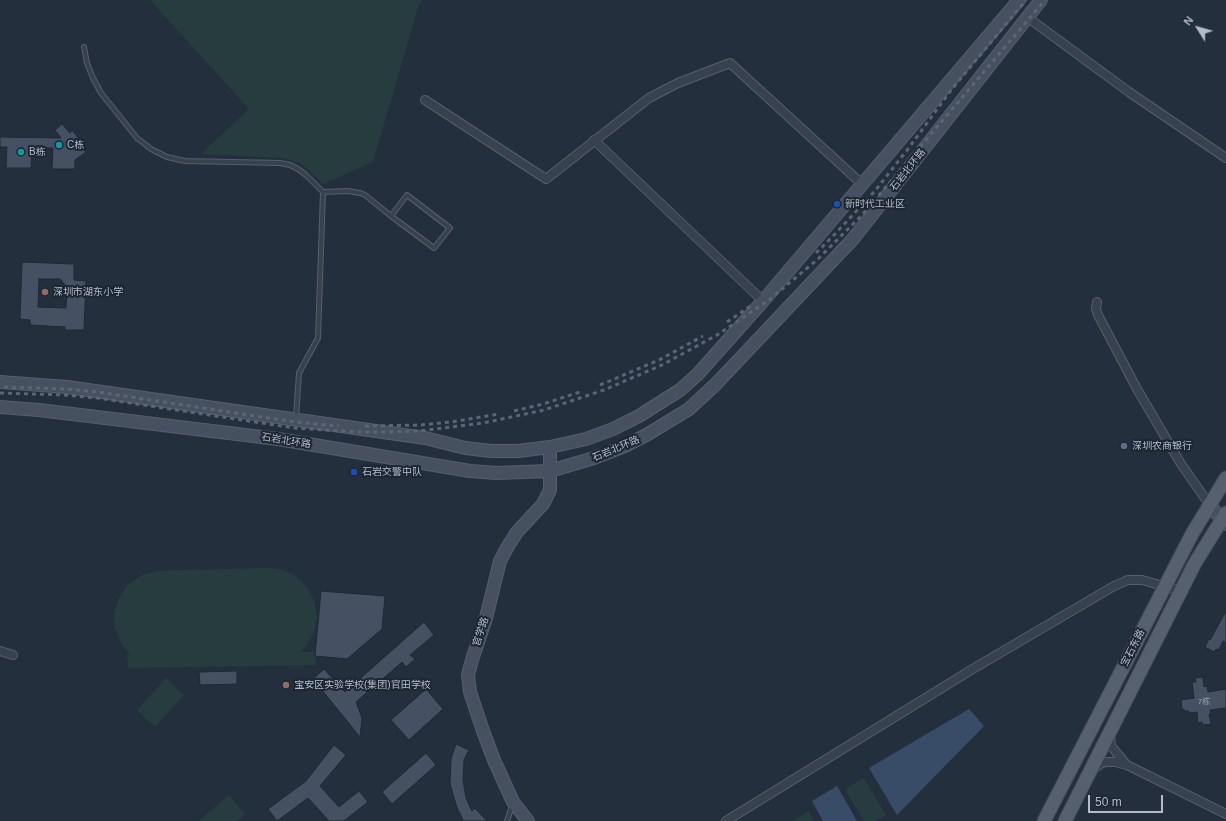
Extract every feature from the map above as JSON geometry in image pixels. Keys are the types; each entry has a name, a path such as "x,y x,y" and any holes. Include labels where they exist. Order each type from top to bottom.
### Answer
{"main road":[{"name":"石岩北环路","path":"0,382 67,387 296,419 425,438 465,448 491,451 518,451 550,447 586,439 613,429 639,416 667,399 697,375 763,301 1019,0"},
{"name":"石岩北环路","path":"0,407 39,410 278,439 470,471 502,473 550,471 594,458 625,446 643,437 688,409 716,384 854,239 1027,17 1042,0"},
{"name":"官学路","path":"528,821 513,802 483,730 470,692 468,675 486,618 500,561 518,532 543,504 550,490 550,447"},
{"name":"宝石东路","path":"1044,821 1192,534 1226,478"},
{"path":"1209,504 1225,517"},
{"name":"宝石东路","path":"1065,821 1181,591 1196,563 1225,517"}],"street":[{"path":"1027,17 1129,92 1226,158"},
{"path":"425,100 546,179 649,98 678,83 730,63 862,184"},
{"path":"594,140 763,301"},
{"path":"1097,302 1096,309 1098,315 1137,389 1182,464 1209,504"},
{"path":"726,821 971,670 1114,586 1128,580 1142,580 1181,591"},
{"path":"0,651 13,654"},
{"path":"1111,730 1109,737 1111,746 1127,765"},
{"path":"1088,775 1097,766 1103,763 1115,762 1127,765 1226,814"}],"lane":[{"path":"84,47 88,63 101,93 137,138 151,149 167,157 185,161 280,163 290,165 306,175 322,192 318,338 299,373 296,419"},
{"path":"322,192 348,191 360,193 434,248 450,228 406,196 391,216"},
{"path":"508,821 513,802"}],"green space":[{"path":"150,0 423,0 419,4 373,162 323,184 301,164 291,160 281,158 201,154 249,109"},
{"path":"264,568 280,569 295,575 306,586 314,600 317,616 314,632 306,646 299,652 315,652 316,665 128,668 127,655 130,655 121,643 115,629 114,613 119,598 128,584 142,575 157,571"},
{"path":"166,678 184,695 155,727 137,710"},
{"path":"864,778 886,815 875,821 864,821 845,789"},
{"path":"229,795 245,814 237,821 198,821"},
{"path":"808,811 814,821 792,821"}],"water":[{"path":"969,709 984,726 897,815 869,768"},
{"path":"837,786 857,821 823,821 812,801"}],"building":[{"path":"62,124 70,133 72,130 80,140 78,142 86,152 75,160 75,169 52,169 53,148 32,148 31,168 6,168 7,147 0,147 0,137 61,138 55,130"},
{"path":"22,262 74,264 74,280 86,281 84,330 65,330 65,327 30,325 30,320 20,319","holes":["39,279 60,279 67,287 66,308 38,307"]},
{"path":"321,591 385,596 382,629 347,659 315,656"},
{"path":"1226,611 1226,643 1223,641 1219,650 1216,649 1214,652 1205,647"},
{"path":"424,622 434,635 410,655 415,659 406,667 402,662 356,702 362,718 360,737 313,679 324,669 345,692"},
{"path":"237,671 237,684 200,685 199,672"},
{"path":"1203,677 1204,687 1207,686 1208,692 1226,689 1226,708 1210,710 1211,714 1209,714 1211,724 1203,725 1202,722 1198,723 1197,712 1189,713 1189,711 1184,711 1184,709 1182,710 1181,700 1194,698 1192,682 1196,682 1195,678"},
{"path":"426,689 443,709 409,740 391,720"},
{"path":"456,744 469,750 464,760 463,780 466,798 472,811 475,808 487,821 461,821 463,820 457,808 450,784 451,759"},
{"path":"334,745 346,755 320,786 339,807 359,791 368,802 344,821 329,821 308,798 277,821 268,809 306,781"},
{"path":"426,753 436,765 392,804 382,792"}],"railway":[{"path":"816,253 874,192 952,89 1026,0"},
{"path":"0,393 64,395 97,398 295,428 357,432 389,432 420,431 483,423 544,410 604,390 662,365 717,335 769,300 818,259 862,215 1045,0"},
{"path":"727,322 752,305"},
{"path":"600,385 659,360 703,336"},
{"path":"4,387 65,389 98,392 295,422 339,426"},
{"path":"514,411 543,404 583,391"},
{"path":"365,426 420,425 451,422 499,414"}],"place":[{"name":"C栋","path":"59,145"},
{"name":"B栋","path":"21,152"},
{"name":"新时代工业区","path":"837,204"},
{"name":"深圳市湖东小学","path":"45,292"},
{"name":"深圳农商银行","path":"1124,446"},
{"name":"石岩交警中队","path":"354,472"},
{"name":"宝安区实验学校(集团)官田学校","path":"286,685"}]}
